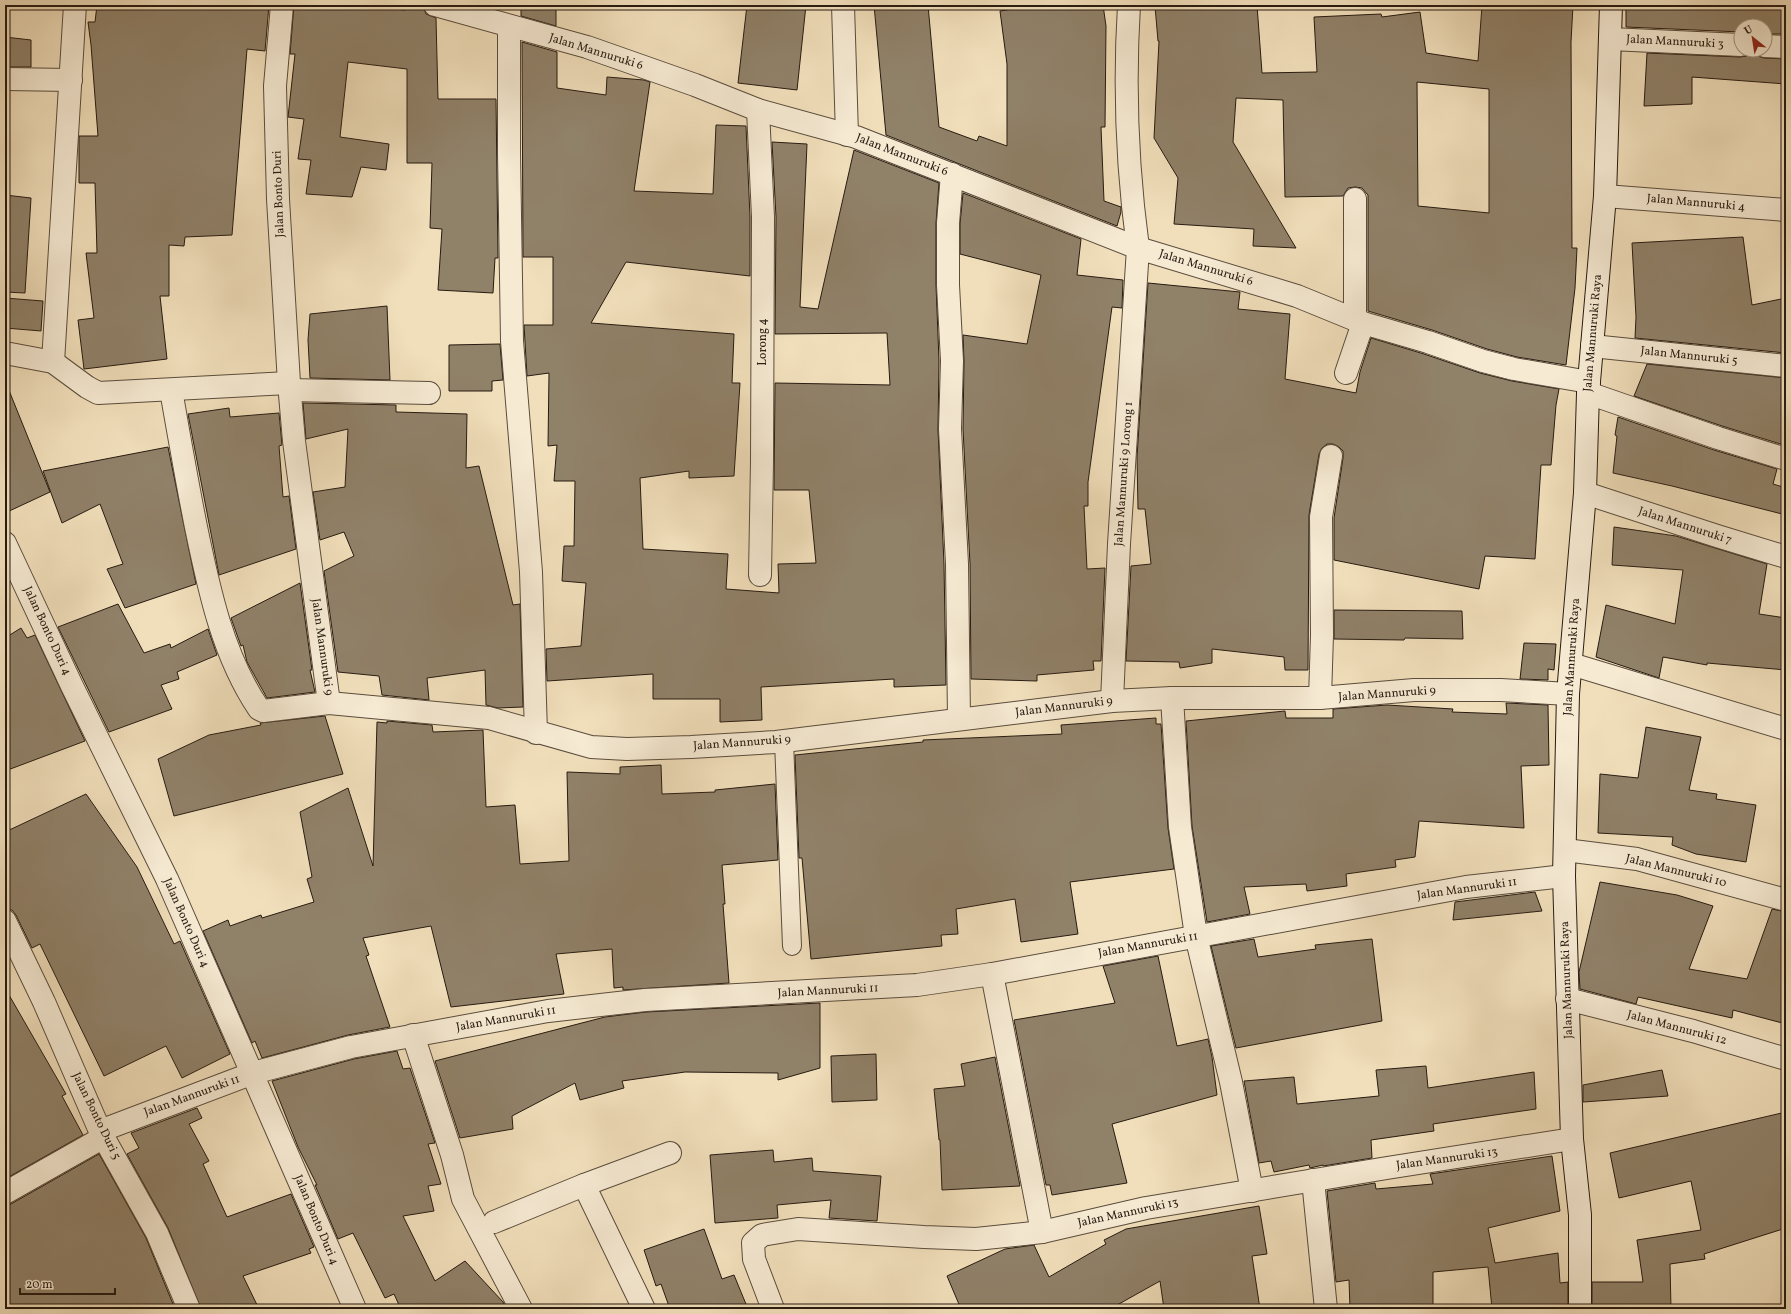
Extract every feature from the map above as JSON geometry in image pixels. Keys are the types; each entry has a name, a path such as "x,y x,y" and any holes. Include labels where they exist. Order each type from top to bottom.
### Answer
{"street":[{"path":"53,362 75,5"},
{"name":"Jalan Bonto Duri","path":"282,5 275,86 278,199 289,386"},
{"name":"Jalan Mannuruki 6","path":"436,5 587,47 695,85 758,110 856,137 1138,248 1297,296 1359,321 1484,361 1589,388 1718,438 1786,458"},
{"path":"843,5 847,135"},
{"name":"Jalan Mannuruki 9 Lorong 1","path":"1112,701 1119,544 1138,248 1133,212 1127,124 1127,36 1129,5"},
{"name":"Jalan Mannuruki Raya","path":"1580,1309 1580,1215 1572,1139 1564,876 1568,694 1585,493 1589,388 1605,196 1611,5"},
{"path":"509,26 509,153 512,341 531,572 536,733"},
{"name":"Jalan Mannuruki 3","path":"1610,39 1733,45"},
{"path":"1773,46 1786,47"},
{"path":"5,79 71,80"},
{"name":"Lorong 4","path":"758,110 764,217 760,575"},
{"path":"952,174 948,223 948,285 952,361 950,429 957,564 959,720"},
{"name":"Jalan Mannuruki 4","path":"1605,196 1786,210"},
{"path":"1346,373 1359,321 1355,199"},
{"name":"Jalan Mannuruki 5","path":"1592,346 1786,366"},
{"path":"5,352 53,362 87,388 98,393 289,386 429,393"},
{"name":"Jalan Mannuruki 9","path":"289,386 294,441 329,703 489,718 536,733 590,747 627,749 692,747 784,741 1112,701 1172,698 1320,698 1414,690 1500,690 1568,694"},
{"path":"171,390 183,463 209,585 227,648 244,685 259,710 263,711 329,703"},
{"path":"1320,698 1322,635 1321,518 1331,456"},
{"name":"Jalan Mannuruki 7","path":"1585,493 1786,557"},
{"name":"Jalan Bonto Duri 4","path":"5,543 72,686 167,878 356,1309"},
{"path":"1571,664 1786,729"},
{"path":"1172,698 1180,827 1196,936 1232,1082 1252,1191"},
{"name":"Jalan Mannuruki 10","path":"1565,850 1637,859 1786,900"},
{"name":"Jalan Mannuruki 11","path":"5,1193 102,1134 253,1073 351,1047 548,1011 645,1000 917,985 992,974 1466,887 1564,876"},
{"name":"Jalan Bonto Duri 5","path":"5,921 44,1002 102,1134 157,1233 189,1309"},
{"path":"992,974 1042,1232"},
{"name":"Jalan Mannuruki 12","path":"1567,999 1693,1031 1786,1059"},
{"path":"413,1035 452,1156 463,1199 521,1309"},
{"name":"Jalan Mannuruki 13","path":"773,1309 754,1259 753,1243 762,1235 798,1229 976,1239 1042,1232 1146,1208 1572,1139"},
{"path":"494,1222 584,1185 670,1153"},
{"path":"1313,1180 1326,1309"},
{"path":"584,1185 644,1309"}],"lane":[{"path":"784,741 792,946"}],"building":[{"path":"97,5 269,5 265,51 247,49 232,235 185,237 184,246 169,245 169,296 160,296 167,359 84,369 78,320 94,318 86,253 97,253 95,183 79,183 79,136 98,136 88,22 95,22"},
{"path":"294,5 346,5 405,10 405,5 423,5 426,14 436,18 438,99 496,99 498,258 495,258 493,293 438,290 442,229 430,228 432,163 407,163 407,69 348,62 340,137 389,144 386,170 361,167 352,197 306,194 311,160 298,159 304,119 288,117 295,54 290,54"},
{"path":"521,5 556,5 556,26 521,16"},
{"path":"747,5 806,5 797,90 738,83"},
{"path":"874,5 928,5 939,127 977,141 979,136 1007,146 1007,64 1000,11 1038,5 1103,5 1106,26 1105,127 1101,127 1104,201 1121,207 1117,226 886,135"},
{"path":"1257,5 1262,73 1317,72 1314,17 1381,14 1382,17 1420,12 1426,53 1478,61 1482,5 1573,5 1571,42 1572,248 1577,248 1575,288 1566,365 1517,357 1487,349 1432,330 1368,311 1368,195 1362,188 1355,187 1348,188 1343,196 1285,197 1283,100 1236,98 1233,142 1296,248 1253,246 1254,229 1174,224 1178,178 1154,138 1159,41 1155,6","holes":["1417,82 1489,89 1489,213 1418,206"]},
{"path":"1786,5 1786,34 1773,34 1773,18 1733,18 1733,32 1626,27 1626,7"},
{"path":"5,37 31,40 31,67 5,67"},
{"path":"522,42 557,52 557,88 606,95 607,77 644,80 650,82 634,191 713,194 716,125 746,126 750,217 750,276 626,262 591,323 734,334 732,383 740,383 734,476 689,478 689,471 640,478 643,549 728,554 726,589 779,593 778,564 816,563 809,490 774,490 775,383 890,385 887,333 775,334 776,217 772,142 807,144 800,307 818,309 854,150 939,183 936,223 936,285 939,361 938,430 944,564 946,685 894,687 894,679 761,687 762,720 720,722 720,699 653,699 653,674 547,681 546,649 581,646 586,583 562,581 564,546 574,546 575,481 554,481 557,445 548,446 549,373 527,376 524,325 553,325 553,257 523,257"},
{"path":"1647,53 1733,57 1733,58 1786,59 1786,84 1692,77 1692,104 1644,106"},
{"path":"963,193 1081,239 1077,275 1123,280 1122,308 1112,307 1088,482 1088,506 1084,506 1087,569 1105,568 1101,661 1093,661 1094,670 1037,675 1037,681 971,679 970,564 963,429 963,335 1027,344 1041,275 960,254 960,224"},
{"path":"5,195 31,198 25,293 5,292"},
{"path":"1743,237 1752,305 1786,298 1786,353 1635,338 1636,317 1632,243"},
{"path":"1148,283 1240,292 1238,309 1290,314 1285,379 1356,393 1360,372 1371,338 1480,373 1512,381 1559,389 1556,405 1551,465 1541,465 1535,559 1485,556 1479,589 1334,560 1334,518 1343,451 1333,444 1327,444 1322,448 1319,454 1309,515 1308,670 1285,670 1284,657 1212,649 1212,663 1180,668 1179,662 1126,661 1131,566 1151,564 1145,509 1138,509 1137,457"},
{"path":"5,298 43,301 41,331 5,328"},
{"path":"387,306 390,380 310,378 308,340 310,314"},
{"path":"500,344 503,380 492,381 492,391 449,391 449,345"},
{"path":"1647,364 1786,378 1786,438 1784,445 1634,396"},
{"path":"6,383 50,492 5,513 5,384"},
{"path":"303,403 396,405 396,412 467,414 466,468 479,466 513,605 520,604 523,707 498,708 486,705 485,670 427,678 429,700 382,695 379,676 338,672 324,571 354,556 344,532 320,540 313,492 345,487 348,429 306,439"},
{"path":"229,408 230,417 279,413 282,445 279,446 283,497 289,496 296,549 219,575 188,414"},
{"path":"1618,417 1714,450 1777,469 1773,484 1786,488 1786,515 1672,486 1613,473 1617,436 1615,435"},
{"path":"168,447 196,584 125,608 107,569 123,564 100,504 62,523 43,471"},
{"path":"1614,527 1676,536 1767,564 1759,614 1786,618 1786,670 1707,663 1707,665 1663,657 1659,678 1596,657 1606,605 1675,624 1683,570 1612,565"},
{"path":"300,583 312,670 310,670 315,692 267,698 247,662 243,645 241,646 231,618"},
{"path":"118,604 144,653 170,644 171,648 208,629 217,655 177,672 179,679 161,685 172,709 109,732 58,627"},
{"path":"1334,610 1462,611 1463,639 1334,639"},
{"path":"21,628 27,638 35,635 85,741 5,771 5,638"},
{"path":"1524,643 1556,644 1554,670 1548,669 1548,680 1520,679"},
{"path":"1506,703 1548,705 1549,765 1521,766 1524,828 1419,821 1415,857 1395,860 1396,867 1346,874 1347,886 1307,891 1306,884 1244,887 1250,914 1207,922 1192,826 1186,721 1285,711 1286,718 1333,718 1333,709 1387,705 1453,709 1452,712 1507,714"},
{"path":"325,716 343,774 174,816 158,759 209,735 261,725 260,723"},
{"path":"1156,718 1156,724 1161,724 1168,828 1174,869 1070,882 1078,934 1021,942 1015,899 956,909 958,934 941,935 942,946 811,959 802,858 799,858 795,755 923,742 923,740 1062,734 1061,725"},
{"path":"387,721 432,725 433,732 483,730 486,807 515,805 520,864 569,861 567,772 620,774 620,767 661,765 662,794 715,792 715,790 775,784 778,860 722,865 725,904 723,904 729,983 623,990 623,987 614,988 612,949 556,954 564,994 451,1007 431,926 363,938 369,955 366,956 390,1027 348,1035 262,1058 255,1041 252,1043 203,931 228,920 230,926 261,915 262,918 314,902 307,879 312,877 300,812 348,788 373,866 377,722 387,723"},
{"path":"1646,727 1701,737 1689,790 1717,794 1716,799 1756,805 1746,862 1696,854 1672,845 1673,837 1598,833 1600,774 1638,778"},
{"path":"86,794 137,867 174,944 180,941 230,1054 182,1078 166,1046 104,1076 40,944 32,948 16,915 12,910 5,909 5,832"},
{"path":"1600,882 1677,895 1713,906 1689,969 1747,979 1772,909 1786,912 1786,1024 1733,1010 1732,1018 1638,997 1636,1004 1580,989 1579,972"},
{"path":"1535,892 1542,911 1453,920 1455,902"},
{"path":"1254,939 1258,957 1316,949 1315,945 1372,939 1382,1021 1236,1048 1211,946"},
{"path":"1158,956 1177,1046 1208,1039 1217,1095 1112,1124 1127,1183 1052,1195 1050,1185 1046,1185 1014,1020 1115,1003 1103,966"},
{"path":"5,988 66,1094 62,1096 83,1135 5,1179"},
{"path":"820,1003 820,1068 778,1080 778,1073 685,1072 622,1081 624,1088 580,1100 575,1083 512,1116 513,1129 460,1138 435,1061 605,1017 646,1012"},
{"path":"397,1051 403,1069 410,1068 435,1143 428,1144 441,1184 428,1186 434,1211 403,1216 435,1281 465,1261 503,1302 507,1309 393,1309 399,1305 394,1294 385,1298 353,1233 338,1239 315,1185 317,1185 298,1147 272,1081 354,1059"},
{"path":"876,1054 877,1100 832,1102 831,1056"},
{"path":"995,1057 1020,1186 942,1190 940,1140 934,1089 965,1086 961,1064"},
{"path":"1426,1066 1428,1088 1534,1072 1536,1109 1433,1124 1434,1131 1371,1140 1372,1158 1310,1168 1309,1165 1274,1172 1271,1161 1259,1163 1244,1081 1294,1077 1297,1104 1379,1096 1376,1070"},
{"path":"1662,1070 1668,1096 1583,1102 1583,1085"},
{"path":"197,1108 202,1118 189,1124 209,1161 203,1164 227,1217 291,1194 314,1247 309,1249 311,1253 243,1276 259,1309 201,1309 168,1228 127,1154 139,1148 131,1133"},
{"path":"1786,1112 1786,1228 1704,1254 1705,1259 1670,1264 1671,1309 1592,1309 1592,1282 1643,1282 1637,1240 1701,1230 1691,1181 1619,1198 1610,1153"},
{"path":"773,1150 774,1162 812,1158 813,1171 881,1176 877,1221 829,1218 831,1200 777,1205 778,1218 715,1223 710,1155"},
{"path":"99,1154 146,1238 175,1309 5,1309 5,1205 11,1204"},
{"path":"1552,1156 1560,1211 1488,1228 1495,1263 1558,1253 1560,1283 1568,1282 1568,1309 1492,1309 1488,1267 1433,1272 1433,1309 1350,1309 1349,1280 1336,1282 1327,1191 1375,1183 1376,1189 1433,1184 1430,1174"},
{"path":"1259,1206 1267,1254 1252,1256 1260,1309 1164,1309 1160,1281 1110,1309 961,1309 947,1276 1005,1249 1034,1245 1049,1277 1106,1244 1104,1240 1126,1229"},
{"path":"704,1229 722,1279 734,1275 748,1309 670,1309 661,1284 656,1286 644,1250"}]}
